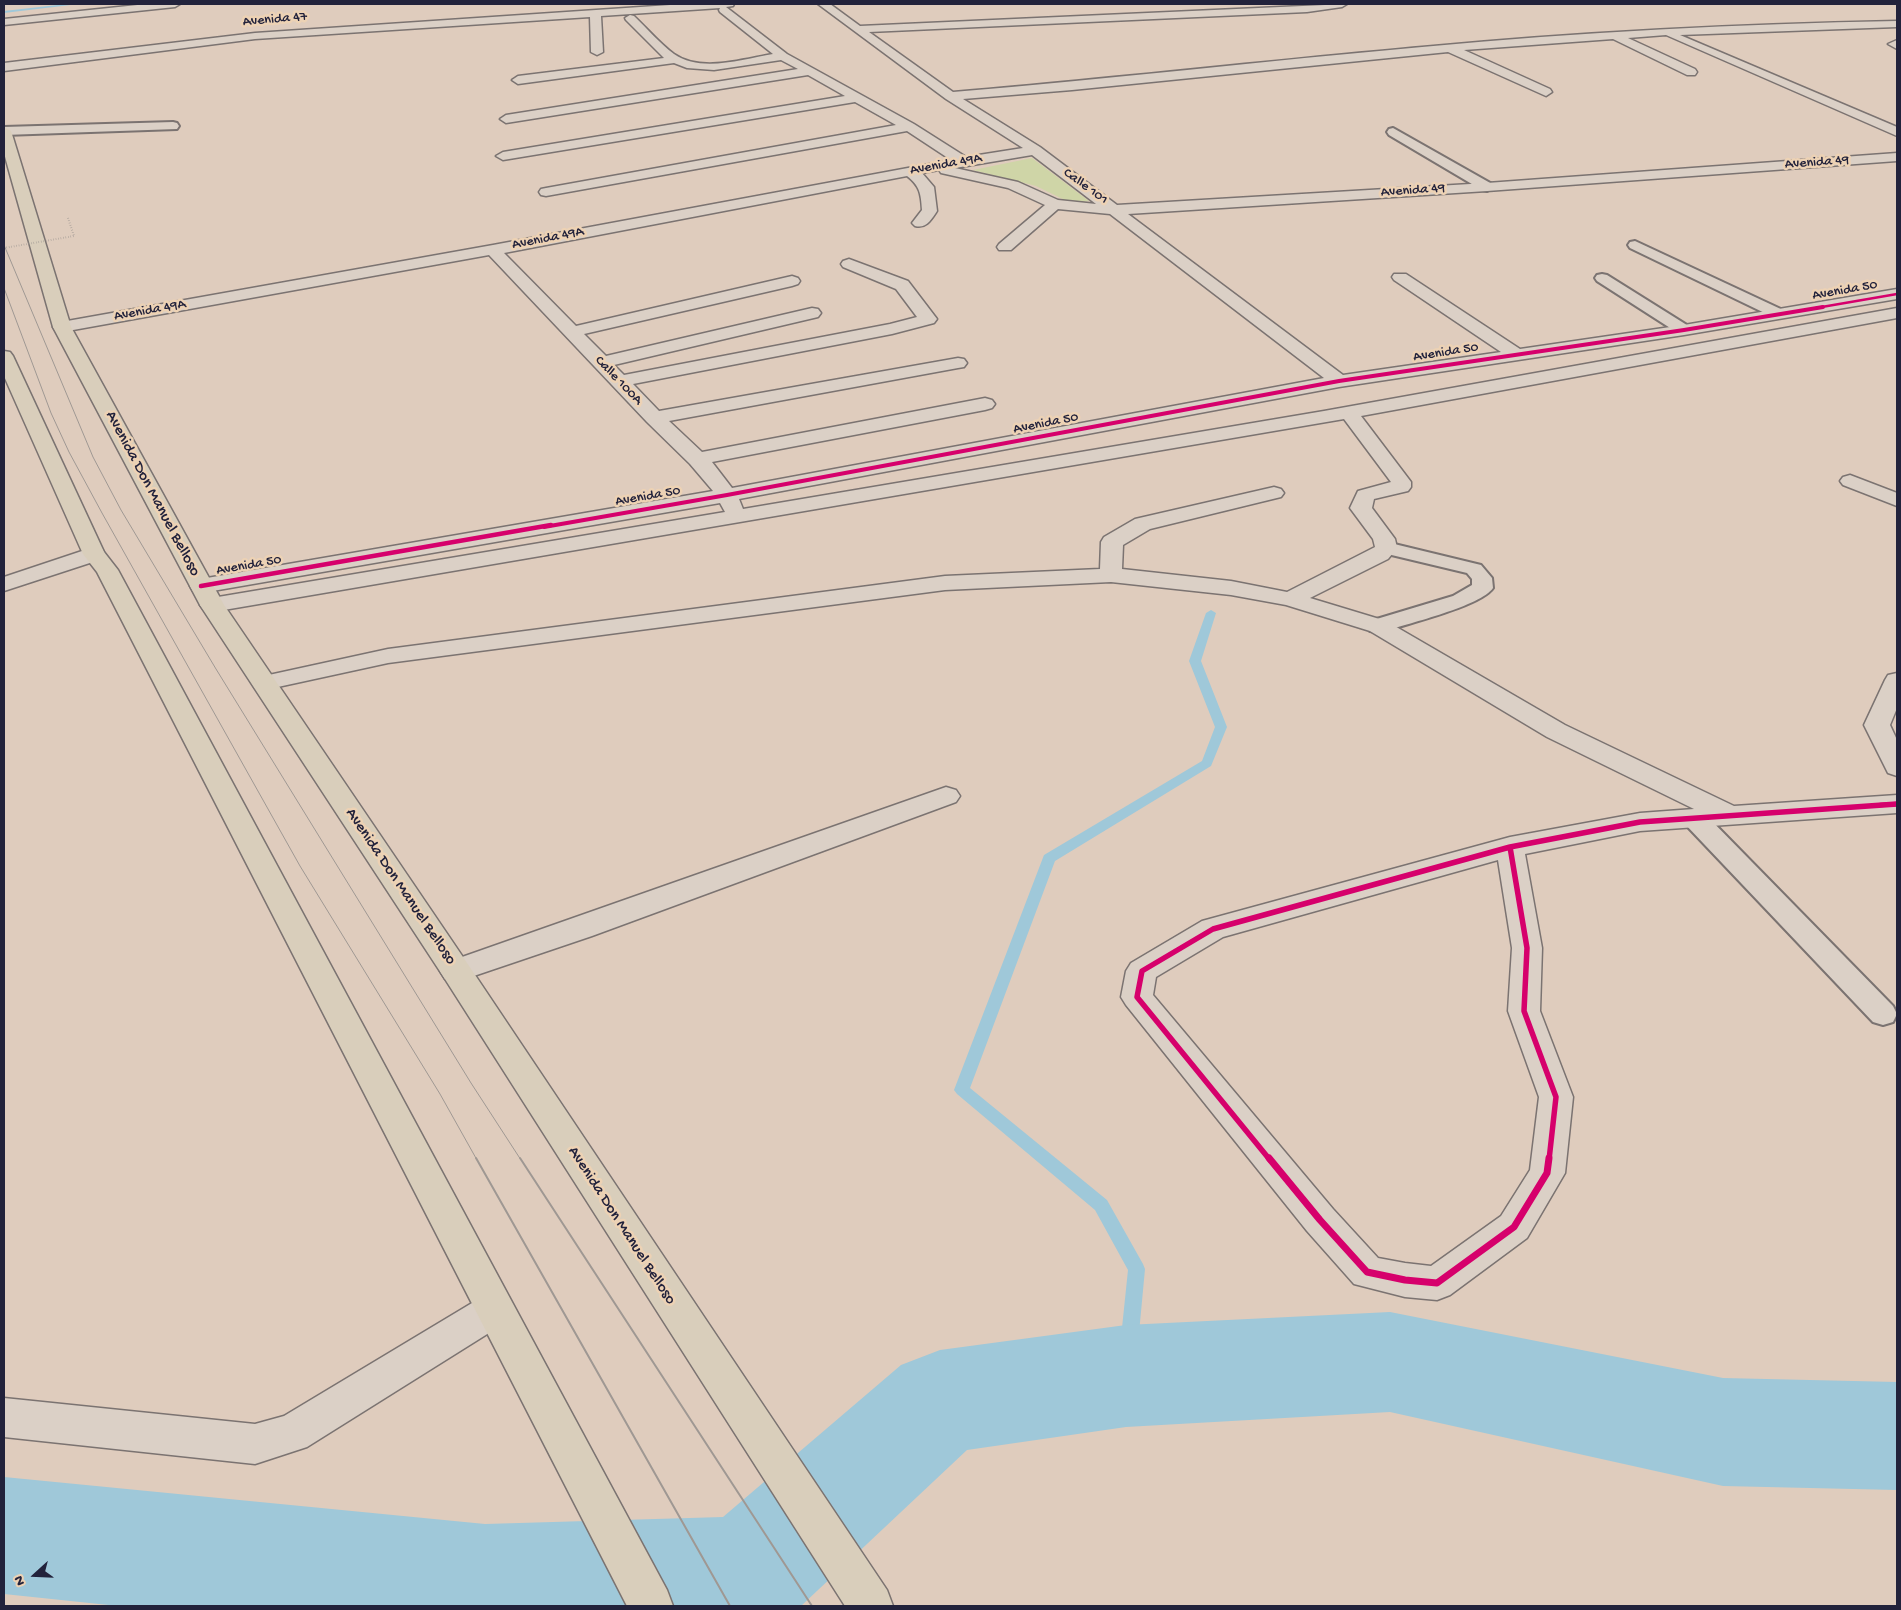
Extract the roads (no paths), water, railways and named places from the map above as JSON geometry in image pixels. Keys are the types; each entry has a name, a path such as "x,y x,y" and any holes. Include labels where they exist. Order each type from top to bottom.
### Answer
{"main road":[{"name":"Avenida Don Manuel Belloso","path":"4,131 62,327 207,596 456,971 756,1433 871,1606"},
{"path":"4,356 94,554 107,570 642,1588"}],"street":[{"path":"4,22 175,4"},
{"name":"Calle 101","path":"822,4 950,96 1035,150 1339,381"},
{"path":"1127,4 1151,17"},
{"path":"859,30 1308,9 1342,4"},
{"path":"726,7 783,56 909,127 964,162"},
{"name":"Avenida 47","path":"4,67 255,36 574,9 595,12 726,7"},
{"path":"595,12 597,52"},
{"path":"997,14 1010,24"},
{"path":"630,18 674,60 692,66 706,67 783,56"},
{"path":"950,96 1451,48 1580,38 1665,32 1897,24"},
{"path":"1665,32 1897,132"},
{"path":"1614,36 1691,72"},
{"path":"1580,38 1604,50"},
{"path":"1451,48 1546,92"},
{"path":"518,80 674,60"},
{"path":"506,119 808,71"},
{"path":"504,156 857,98"},
{"path":"546,192 909,127"},
{"name":"Avenida 49A","path":"62,327 493,250 910,171 1035,150"},
{"name":"Avenida 49","path":"935,167 1013,185 1055,204 1116,210 1487,187 1897,157"},
{"path":"910,171 926,184 928,188 930,211 920,223"},
{"path":"1004,246 1055,204"},
{"name":"Calle 100A","path":"493,250 654,418 696,459 727,495 736,516"},
{"path":"621,382 892,329 928,319 902,285 849,264"},
{"path":"1400,277 1516,354"},
{"path":"571,332 792,281"},
{"name":"Avenida 50","path":"207,596 727,495 1339,381 1684,330 1897,294"},
{"path":"601,363 812,313"},
{"name":"Avenida 50","path":"207,596 736,516 1348,412 1897,313"},
{"path":"654,418 958,363"},
{"path":"696,459 985,404"},
{"path":"1290,600 1380,554 1386,548 1384,539 1361,508 1365,495 1401,487 1402,482 1348,412"},
{"path":"1850,481 1897,500"},
{"path":"1111,575 1112,542 1143,524 1274,493"},
{"path":"4,584 94,554"},
{"path":"264,683 388,656 945,583 1111,575 1231,588 1290,600 1378,626 1556,730 1730,816"},
{"path":"1897,680 1877,725 1897,767"},
{"path":"456,971 946,796"},
{"path":"1510,847 1527,948 1524,1011 1556,1097 1546,1173 1514,1227 1437,1283 1405,1280 1367,1272 1314,1213 1137,997 1142,971 1213,929 1510,847 1640,822 1897,804"},
{"path":"4,1418 255,1444 292,1433 496,1309"}],"lane":[{"path":"4,131 173,126"},
{"path":"1392,132 1487,187"},
{"path":"1635,245 1779,314"},
{"path":"1602,278 1684,330"},
{"path":"1378,626 1460,600 1483,588 1482,578 1474,569 1386,548"},
{"path":"1694,818 1883,1014"}],"waterway":[{"path":"4,12 77,4"},
{"path":"1126,1376 1137,1269 1101,1205 962,1090 1049,858 1207,763 1221,727 1195,661 1211,613"},
{"path":"4,1536 485,1584 746,1576 940,1402 1126,1376 1390,1362 1723,1432 1897,1436"}],"tram line":[{"path":"4,245 93,457 121,510 216,669 471,1083 521,1160"},
{"path":"4,288 51,413 69,452 102,513 300,866 440,1094 477,1160"},
{"path":"476,1158 730,1606"},
{"path":"520,1158 812,1606"}]}
